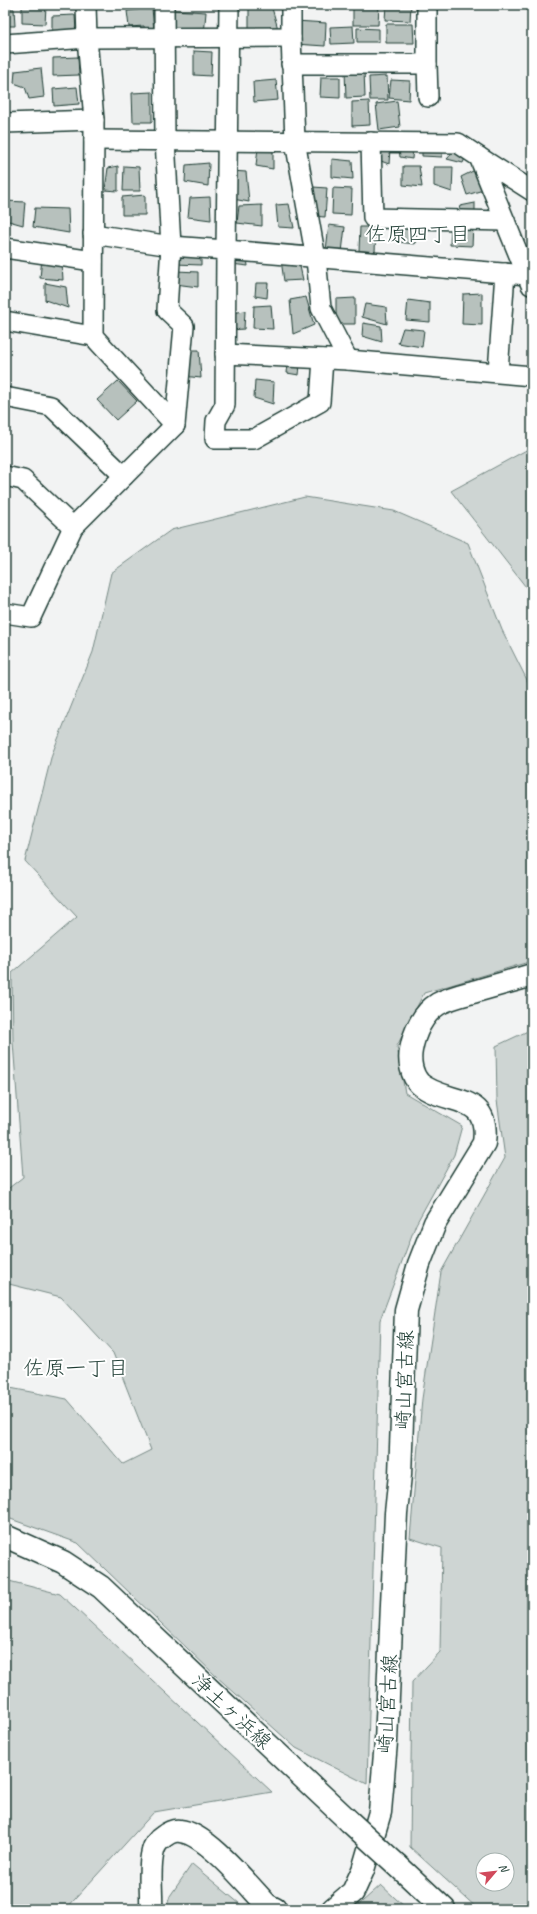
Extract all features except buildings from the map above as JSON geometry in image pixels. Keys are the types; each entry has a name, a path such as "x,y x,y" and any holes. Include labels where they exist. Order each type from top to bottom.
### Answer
{"main road":[{"name":"崎山宮古線","path":"333,1909 354,1892 364,1870 380,1812 386,1742 396,1513 400,1467 406,1310 419,1264 436,1223 484,1143 486,1131 482,1118 474,1107 461,1100 427,1089 419,1082 411,1068 411,1051 415,1033 422,1019 438,1004 532,975"},
{"name":"浄土ヶ浜線","path":"5,1536 63,1562 101,1587 444,1909"},
{"path":"151,1909 151,1860 153,1849 159,1840 168,1833 179,1830 192,1834 204,1842 267,1905 275,1909"}],"street":[{"path":"86,5 87,38 94,120 93,336"},
{"path":"5,613 31,617 73,527 175,425 184,326 167,310 172,246 165,140 164,5"},
{"path":"229,5 225,405 216,420 215,439 254,439 320,402 323,359"},
{"path":"291,5 291,64 295,141 316,259 321,308 348,360"},
{"path":"427,5 428,97"},
{"path":"5,44 87,38 164,36 291,37"},
{"path":"291,64 427,64"},
{"path":"5,123 94,120"},
{"path":"94,140 227,140 458,144 532,191"},
{"path":"371,142 373,218 505,221"},
{"path":"479,157 530,281"},
{"path":"93,234 172,246 505,274 530,281"},
{"path":"5,248 93,261"},
{"path":"498,372 505,274"},
{"path":"5,320 93,336 175,425"},
{"path":"225,354 348,360 532,376"},
{"path":"5,397 51,406 124,476"},
{"path":"5,476 23,480 73,527"}],"shaded area":[{"path":"532,447 532,586 529,591 451,491"},
{"path":"305,497 394,511 468,543 502,630 532,690 532,961 424,993 397,1046 405,1093 462,1126 454,1155 416,1224 380,1320 367,1784 296,1748 216,1676 78,1543 5,1517 5,1387 67,1399 123,1464 151,1450 113,1353 61,1297 5,1283 5,1191 23,1177 13,1042 12,973 77,917 25,861 52,754 93,652 111,573 171,530"},
{"path":"532,1029 532,1909 478,1909 410,1847 412,1682 440,1652 442,1548 410,1538 422,1399 441,1272 505,1158 497,1100 496,1046"},
{"path":"5,1580 60,1594 272,1792 154,1812 66,1909 5,1909"},
{"path":"192,1864 246,1909 166,1909 170,1896"},
{"path":"381,1885 407,1909 354,1909"}],"district":[{"name":"佐原四丁目","path":"418,234"},
{"name":"佐原一丁目","path":"76,1368"}]}
